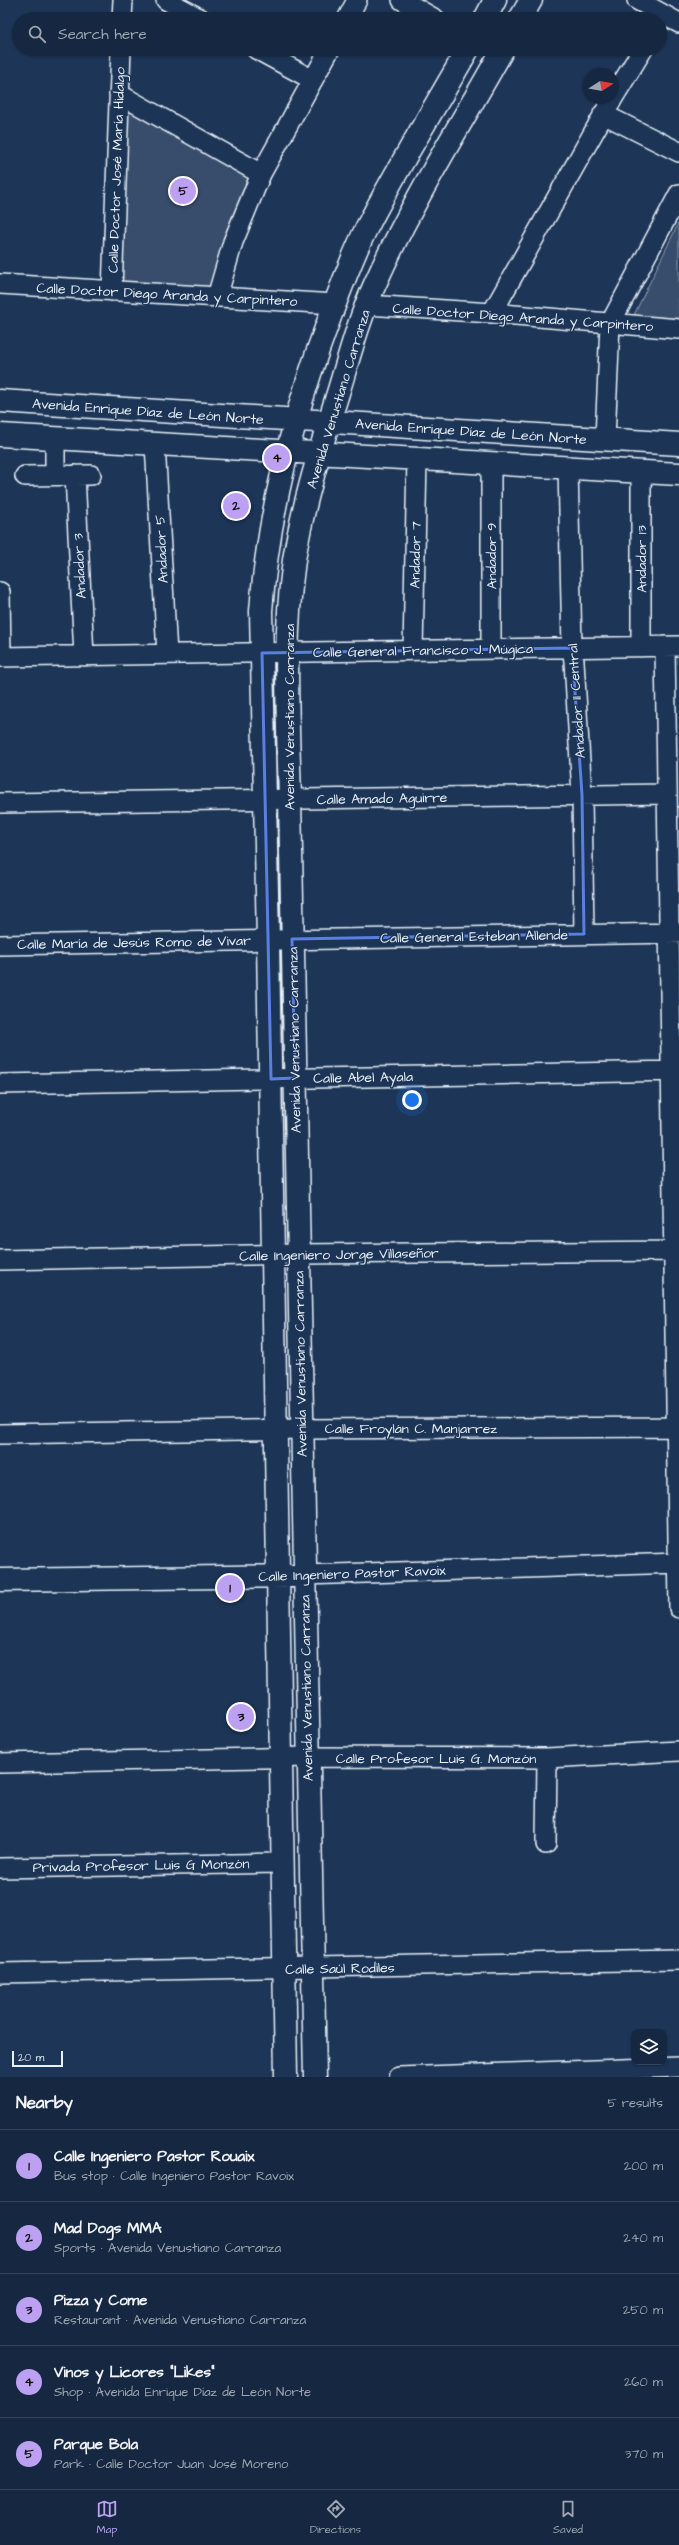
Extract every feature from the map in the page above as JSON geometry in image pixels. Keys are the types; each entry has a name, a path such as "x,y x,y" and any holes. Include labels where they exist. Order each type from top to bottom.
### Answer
{"street":[{"path":"122,12 123,0"},
{"path":"166,0 188,12"},
{"path":"351,12 357,0"},
{"path":"402,0 423,12"},
{"path":"488,12 495,0"},
{"path":"524,12 531,0"},
{"path":"637,0 656,12"},
{"name":"Calle Doctor José María Hidalgo","path":"112,291 121,56"},
{"path":"269,56 313,80"},
{"path":"217,297 233,242 261,174 326,56"},
{"name":"Avenida Venustiano Carranza","path":"286,2077 271,1079 262,653 264,573 286,451 294,420 335,304 366,230 464,56"},
{"name":"Avenida Venustiano Carranza","path":"315,2077 287,653 295,559 304,512 320,453 367,305 403,228 500,56"},
{"path":"619,88 639,56"},
{"path":"119,94 261,174"},
{"path":"492,313 609,104"},
{"path":"611,104 679,152"},
{"path":"605,439 610,324 679,194"},
{"name":"Calle Doctor Diego Aranda y Carpintero","path":"0,284 335,304"},
{"name":"Calle Doctor Diego Aranda y Carpintero","path":"367,305 492,313 679,329"},
{"name":"Avenida Enrique Díaz de León Norte","path":"0,401 679,444"},
{"name":"Avenida Enrique Díaz de León Norte","path":"0,434 679,474"},
{"path":"55,438 55,476"},
{"name":"Andador 5","path":"155,444 167,654"},
{"name":"Andador 7","path":"413,650 417,459"},
{"name":"Andador 9","path":"491,463 491,649"},
{"name":"Andador 11 Central","path":"568,467 572,648 582,795 584,934"},
{"name":"Andador 13","path":"641,472 641,647"},
{"name":"Andador 3","path":"25,476 83,475 84,656"},
{"path":"0,592 1,657"},
{"path":"672,646 673,748 667,794 674,933 679,1608"},
{"name":"Calle General Francisco J. Múgica","path":"1,657 672,646"},
{"name":"Calle Amado Aguirre","path":"0,803 667,794"},
{"name":"Calle General Esteban Allende","path":"268,940 674,933"},
{"name":"Calle María de Jesús Romo de Vivar","path":"0,945 268,940"},
{"name":"Calle Abel Ayala","path":"0,1084 675,1071"},
{"name":"Calle Ingeniero Jorge Villaseñor","path":"0,1260 273,1254 676,1251"},
{"name":"Calle Froylán C. Manjarrez","path":"0,1434 276,1429 678,1427"},
{"name":"Calle Ingeniero Pastor Ravoix","path":"0,1580 278,1576 679,1563"},
{"name":"Calle Profesor Luis G. Monzón","path":"0,1763 308,1757 547,1758 679,1751"},
{"path":"546,1844 547,1758"},
{"name":"Privada Profesor Luis G Monzón","path":"0,1868 283,1863"},
{"name":"Calle Saúl Rodiles","path":"0,1973 312,1969 679,1960"},
{"path":"399,2077 679,2067"}],"highlighted area":[{"path":"572,648 582,795 584,934 292,939 295,1078 271,1079 262,653"}],"shaded area":[{"path":"127,109 250,175 238,203 218,260 211,290 122,283"},
{"path":"679,222 679,319 634,315"}],"place":[{"name":"Parque Bola","path":"183,191"},
{"name":"Vinos y Licores \"Likes\"","path":"277,458"},
{"name":"Mad Dogs MMA","path":"236,506"},
{"name":"Calle Ingeniero Pastor Rouaix","path":"230,1588"},
{"name":"Pizza y Come","path":"241,1717"}]}
